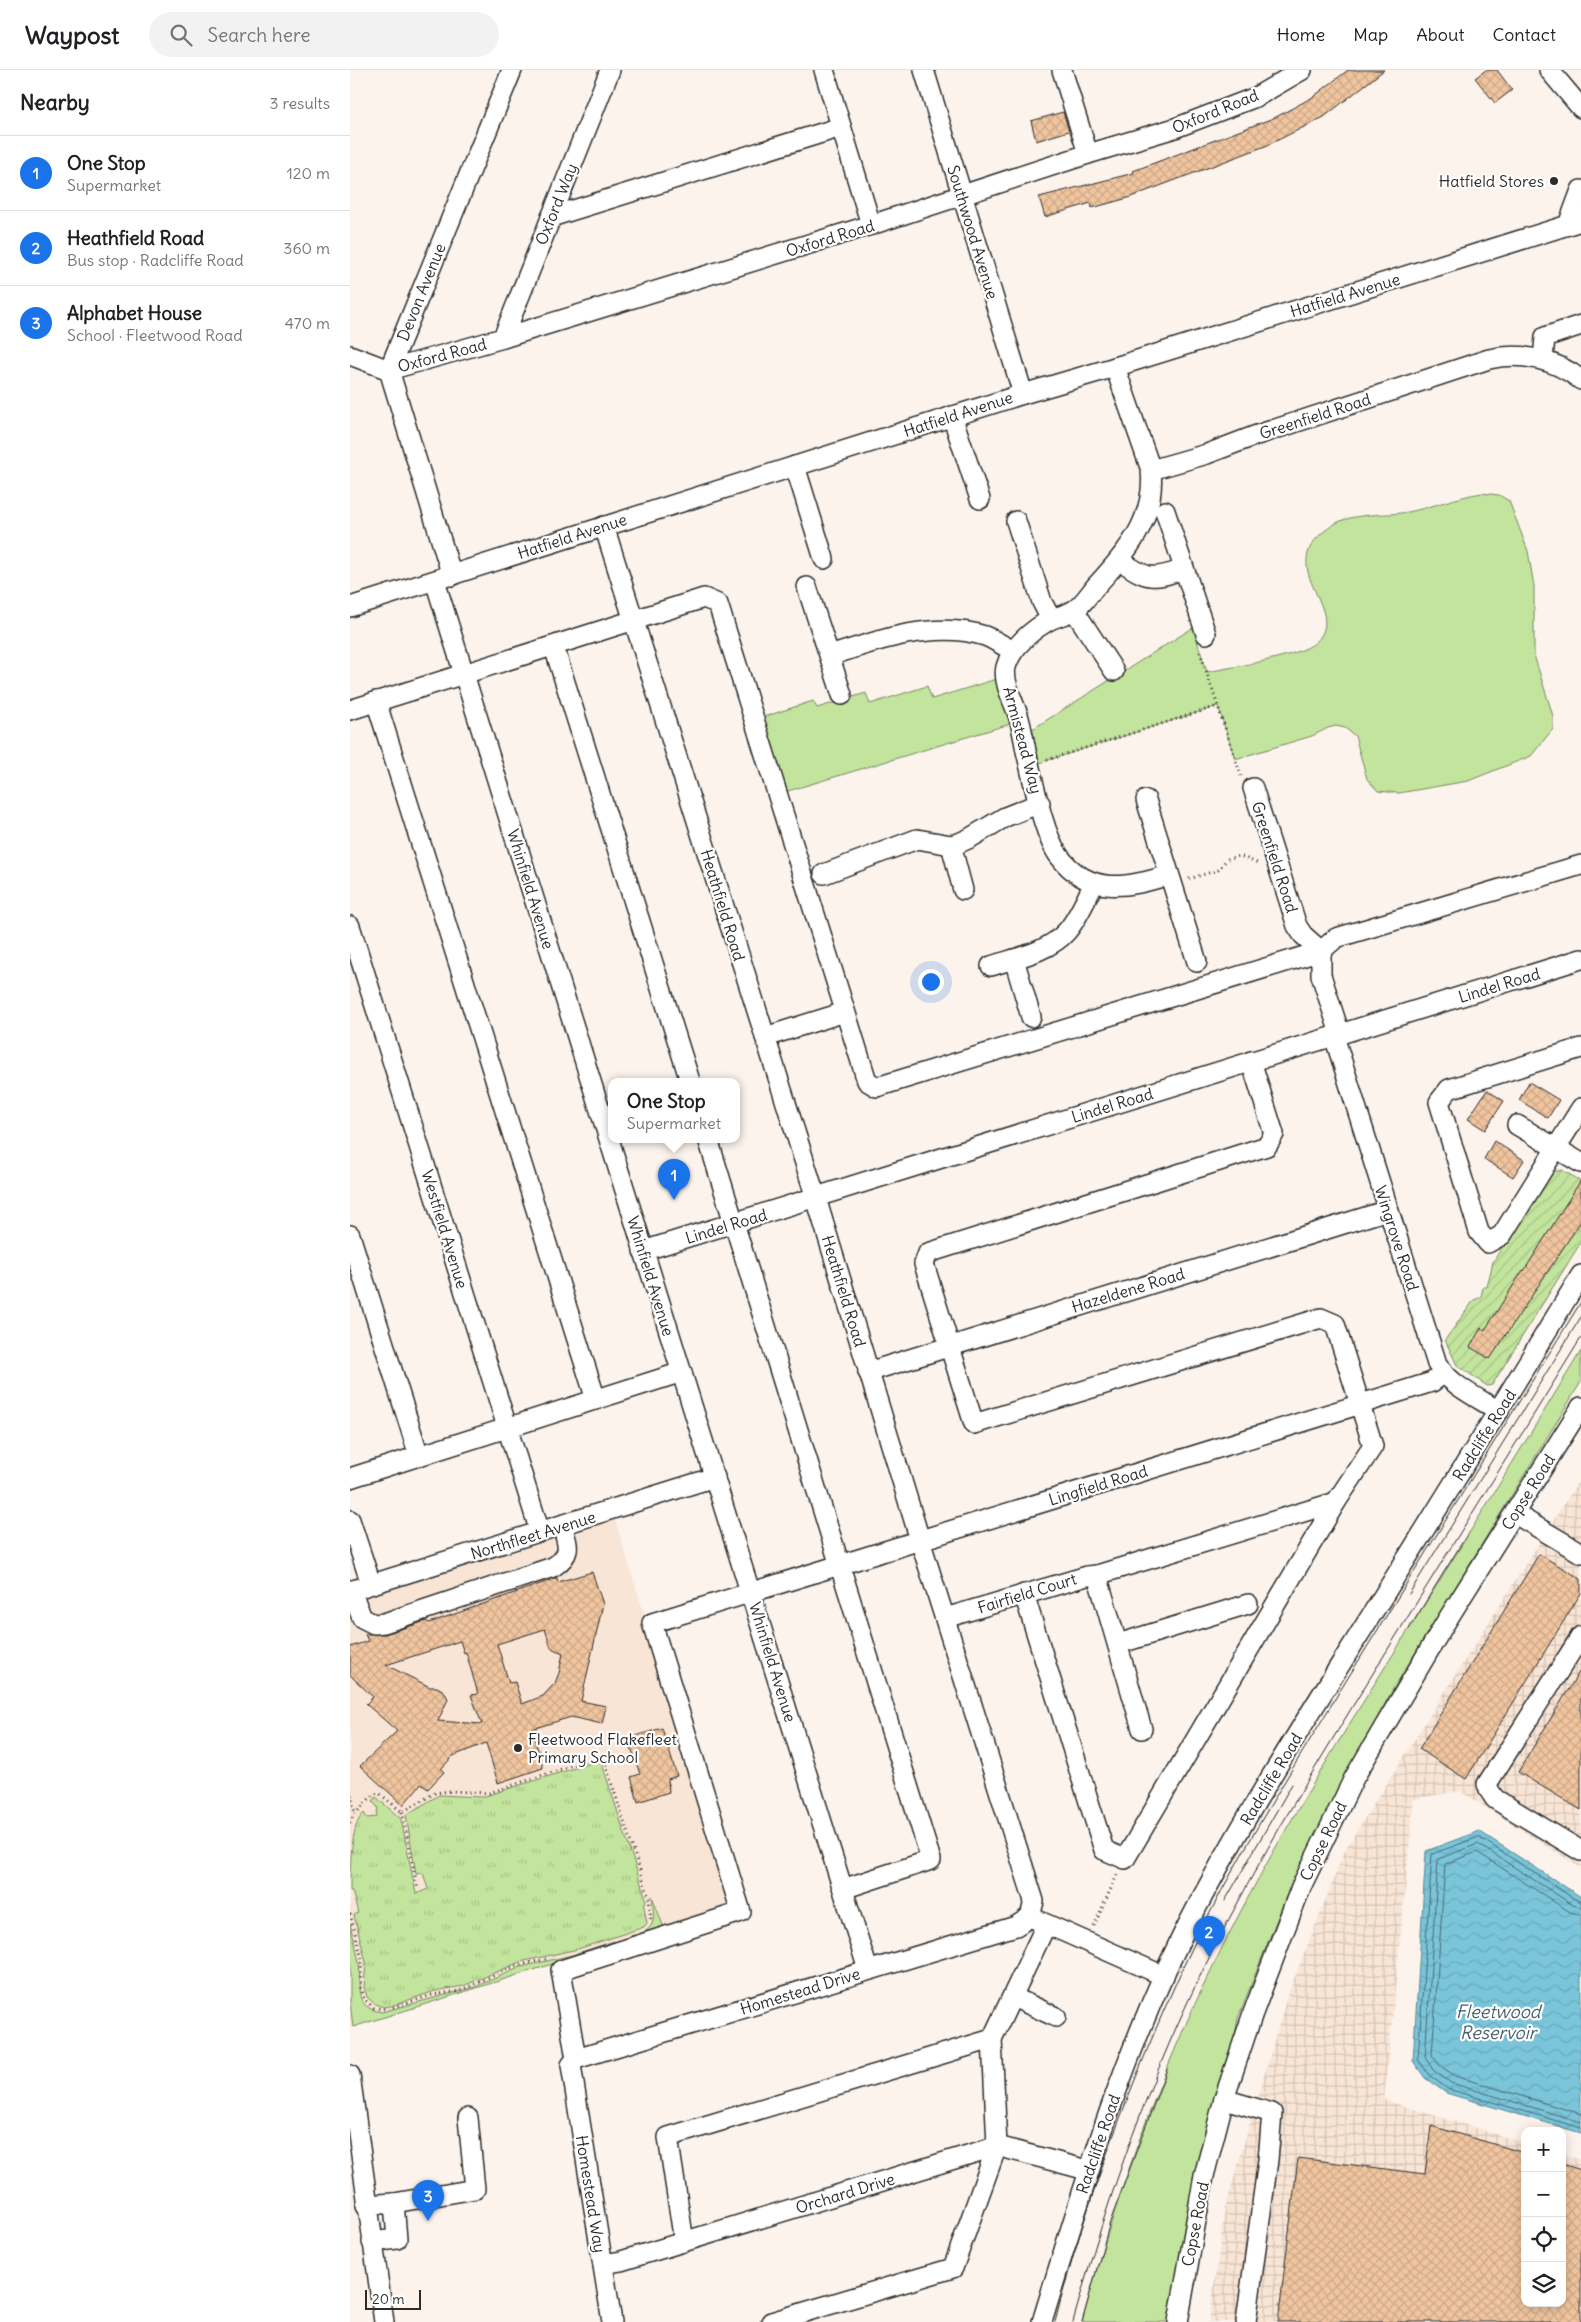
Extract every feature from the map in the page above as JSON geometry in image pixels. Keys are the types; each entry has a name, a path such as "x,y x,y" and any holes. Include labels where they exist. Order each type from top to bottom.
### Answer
{"street":[{"name":"Devon Avenue","path":"389,370 512,70"},
{"name":"Oxford Way","path":"503,338 610,70"},
{"path":"824,70 871,225"},
{"name":"Southwood Avenue","path":"924,70 1023,394"},
{"path":"1062,70 1088,154"},
{"name":"Oxford Road","path":"350,355 389,370 503,338 871,225 1088,154 1175,128 1216,114 1256,96 1302,70"},
{"path":"1549,70 1581,108"},
{"path":"551,217 842,127"},
{"name":"Hatfield Avenue","path":"350,607 952,416 1574,224 1581,190"},
{"path":"1543,360 1545,337 1581,325"},
{"name":"Greenfield Road","path":"1151,470 1207,454 1254,436 1489,359 1512,356 1543,360 1562,367 1581,380"},
{"path":"830,656 887,640 931,632 956,631 986,636 1013,651 1024,640 1051,620 1074,610 1120,560 1134,540 1152,497 1151,470 1115,367"},
{"path":"389,370 443,578"},
{"path":"952,416 980,499"},
{"path":"795,466 824,559"},
{"path":"1165,511 1206,634"},
{"path":"1016,521 1042,602 1051,620"},
{"name":"Heathfield Road","path":"604,526 816,1198 920,1540 1034,1900 1038,1921"},
{"path":"1120,560 1135,572 1150,577 1167,575 1184,569"},
{"name":"Whinfield Avenue","path":"443,578 464,674 608,1138"},
{"path":"807,587 842,695"},
{"path":"350,710 704,598 718,604 867,1081 877,1086 1321,951 1336,938 1581,865"},
{"path":"1074,610 1114,671"},
{"path":"554,647 689,1078"},
{"name":"Armistead Way","path":"1013,651 1006,668 1006,676 1020,721 1040,803 1057,853 1067,866 1079,876 1094,883 1112,886 1170,880"},
{"path":"376,701 596,1400"},
{"name":"Greenfield Road","path":"1253,788 1297,926 1303,935 1321,951"},
{"path":"1146,800 1197,962"},
{"path":"824,874 917,839 951,845 970,838 1005,817 1040,803"},
{"path":"951,845 963,890"},
{"path":"991,966 1040,950 1058,940 1076,919 1094,883"},
{"name":"Westfield Avenue","path":"350,926 540,1532"},
{"path":"1321,951 1322,974 1337,1035"},
{"path":"1014,958 1031,1017"},
{"name":"Lindel Road","path":"643,1251 1581,959"},
{"path":"765,1037 845,1012"},
{"name":"Wingrove Road","path":"1337,1035 1388,1210 1437,1364 1443,1374"},
{"path":"1581,1048 1448,1089 1440,1102 1480,1232 1488,1243 1502,1235 1581,1108"},
{"path":"1024,1594 1104,1850 1125,1859 1336,1502 1373,1446 1335,1324 1321,1318 974,1424 924,1264 928,1253 1267,1146 1274,1134 1251,1062"},
{"path":"1517,1125 1581,1163"},
{"name":"Whinfield Avenue","path":"609,1143 752,1592 868,1970"},
{"path":"709,1143 931,1860 843,1889"},
{"name":"Hazeldene Road","path":"868,1372 949,1345 1388,1210"},
{"path":"350,1234 419,1456"},
{"name":"Radcliffe Road","path":"1042,2322 1087,2170 1113,2098 1164,1976 1197,1906 1276,1768 1499,1411 1581,1275"},
{"path":"350,1478 682,1372"},
{"path":"1443,1374 1499,1411"},
{"name":"Lingfield Road","path":"752,1592 1432,1382 1443,1374"},
{"name":"Copse Road","path":"1178,2322 1204,2176 1224,2099 1253,2013 1301,1887 1354,1778 1444,1626 1581,1407"},
{"name":"Northfleet Avenue","path":"350,1590 715,1477"},
{"path":"1097,1575 1336,1502"},
{"path":"1515,1514 1581,1553"},
{"path":"350,1520 371,1584"},
{"path":"350,1590 362,1618 374,1624 384,1623 554,1567 564,1560 568,1551 562,1525"},
{"name":"Fairfield Court","path":"945,1618 1087,1576 1097,1575 1142,1729"},
{"name":"Homestead Way","path":"612,2322 561,1970 741,1912 652,1623 752,1592"},
{"path":"1118,1644 1248,1604"},
{"path":"1581,1636 1487,1784 1488,1790 1495,1799 1581,1851"},
{"path":"771,2322 953,2268 997,2146 992,2039 1013,1998 1038,1921 1164,1976"},
{"name":"Homestead Drive","path":"573,2062 868,1970 1038,1921"},
{"path":"1013,1998 1056,2017"},
{"path":"684,2242 668,2137 992,2039"},
{"path":"350,2076 352,2109 372,2242 379,2321"},
{"path":"1224,2099 1272,2113 1268,2160 1246,2322"},
{"path":"366,2206 394,2203 475,2188 468,2118"},
{"path":"997,2146 1087,2170"},
{"name":"Orchard Drive","path":"603,2264 622,2261 997,2146"},
{"path":"372,2242 397,2239 394,2203"}],"path":[{"name":"Greenfield Road","path":"1206,634 1196,640 1245,788 1253,788"},
{"path":"1030,766 1218,706"},
{"path":"1170,880 1218,870 1227,859 1240,856 1279,872"},
{"path":"402,1812 435,1793 450,1791 489,1793 592,1759 600,1759 605,1762 649,1898 651,1920 648,1928"},
{"path":"350,1790 355,1813"},
{"path":"350,1823 355,1813 374,1794 379,1793 402,1812 418,1890"},
{"path":"1087,1941 1125,1859"},
{"path":"350,1914 362,1959 360,1988 364,1999 374,2008 387,2009 432,1995 459,1991 515,1966 551,1958"}],"shaded area":[{"path":"1581,1477 1581,1868 1460,1791 1414,1799 1384,2100 1521,2142 1521,2307 1566,2307 1566,2155 1581,2160 1581,2322 1209,2322 1225,2209 1287,1997 1346,1848"},
{"name":"Fleetwood Flakefleet Primary School","path":"612,1510 734,1906 350,2028 350,1591"}],"green space":[{"path":"1482,493 1499,495 1509,501 1528,551 1534,586 1534,655 1553,716 1553,729 1531,756 1468,781 1399,793 1378,791 1367,779 1355,736 1345,728 1336,726 1328,728 1312,736 1235,759 1218,706 1030,766 1023,735 1202,622 1206,634 1197,641 1207,672 1281,657 1316,642 1324,629 1324,615 1308,571 1307,556 1315,540 1333,525 1359,516 1408,512"},
{"path":"1006,676 1020,721 778,794 754,720 813,701 817,708 866,693 870,704 927,686 932,699"},
{"path":"1562,1170 1581,1181 1581,1242 1492,1385 1487,1386 1457,1365 1445,1340 1474,1300 1481,1297 1483,1287 1487,1287 1493,1262 1548,1173"},
{"path":"1581,1351 1581,1382 1392,1691 1340,1786 1287,1894 1238,2018 1224,2099 1178,2322 1082,2322 1123,2186 1139,2141 1193,2009 1236,1921 1284,1833 1336,1746"},
{"path":"594,1762 601,1763 603,1767 646,1899 644,1907 647,1923 644,1927 578,1949 520,1962 463,1986 435,1991 391,2006 383,2007 375,2004 367,1997 364,1987 366,1962 354,1915 358,1913 352,1891 350,1891 350,1872 353,1837 356,1827 364,1813 367,1818 376,1817 378,1808 373,1801 376,1797 401,1819 416,1894 428,1889 423,1873 416,1874 406,1815 439,1795 482,1797"},
{"path":"652,1896 664,1928 630,1939 630,1936 646,1931 650,1927 653,1918"},
{"path":"350,1924 359,1963 361,2000 372,2009 382,2012 475,1987 521,1967 572,1955 614,1941 616,1944 353,2027 350,2002"}],"water":[{"name":"Fleetwood Reservoir","path":"1479,1831 1581,1897 1581,2133 1446,2093 1425,2078 1413,2061 1426,1851"}],"building":[{"path":"1348,70 1384,70 1324,117 1268,145 1128,198 1092,208 1091,203 1045,217 1039,197 1134,173 1133,171 1276,117 1313,97"},
{"path":"1486,70 1497,70 1512,90 1495,103 1475,78"},
{"path":"1063,112 1069,131 1036,141 1031,121"},
{"path":"1529,1082 1559,1100 1548,1118 1519,1100"},
{"path":"1487,1090 1504,1101 1485,1130 1468,1119"},
{"path":"1494,1141 1524,1160 1513,1177 1484,1159"},
{"path":"1581,1180 1581,1221 1490,1359 1470,1347 1481,1328 1485,1330"},
{"path":"1539,1554 1581,1579 1581,1593 1466,1779 1419,1749"},
{"path":"592,1572 603,1604 581,1701 606,1706 602,1724 571,1717 532,1729 543,1768 498,1783 486,1743 453,1756 441,1769 444,1772 428,1789 421,1784 403,1805 360,1766 397,1731 366,1704 373,1697 350,1675 350,1647 368,1641 365,1634 385,1634 426,1621 429,1623 557,1578 558,1582","holes":["545,1629 551,1648 563,1653 559,1673 555,1683 543,1696 522,1704 515,1682 509,1683 497,1644","460,1641 464,1653 466,1652 478,1694 471,1695 482,1724 438,1721 448,1699 444,1691 437,1687 430,1687 386,1665"]},
{"path":"1581,1669 1581,1810 1518,1772"},
{"path":"662,1728 677,1776 668,1779 669,1792 638,1802 631,1777 640,1774 628,1738"},
{"path":"1431,2126 1521,2152 1521,2307 1566,2307 1566,2165 1581,2170 1581,2322 1278,2322 1298,2158 1425,2174"}],"tram line":[{"path":"1055,2322 1081,2230 1112,2140 1147,2051 1185,1963 1203,1927 1241,1855 1283,1785 1581,1302"},
{"path":"1409,1594 1581,1317"},
{"path":"1073,2322 1101,2228 1132,2136 1189,2000 1229,1919 1268,1847 1332,1741 1581,1338"},
{"path":"1409,1629 1468,1533"},
{"path":"1225,1901 1292,1784"},
{"path":"1082,2322 1110,2222 1167,2069"}],"place":[{"name":"Hatfield Stores","path":"1554,181"},
{"name":"One Stop","path":"674,1200"},
{"name":"Fleetwood Flakefleet Primary School","path":"518,1748"},
{"name":"Heathfield Road","path":"1209,1957"},
{"name":"Alphabet House","path":"428,2221"}]}
